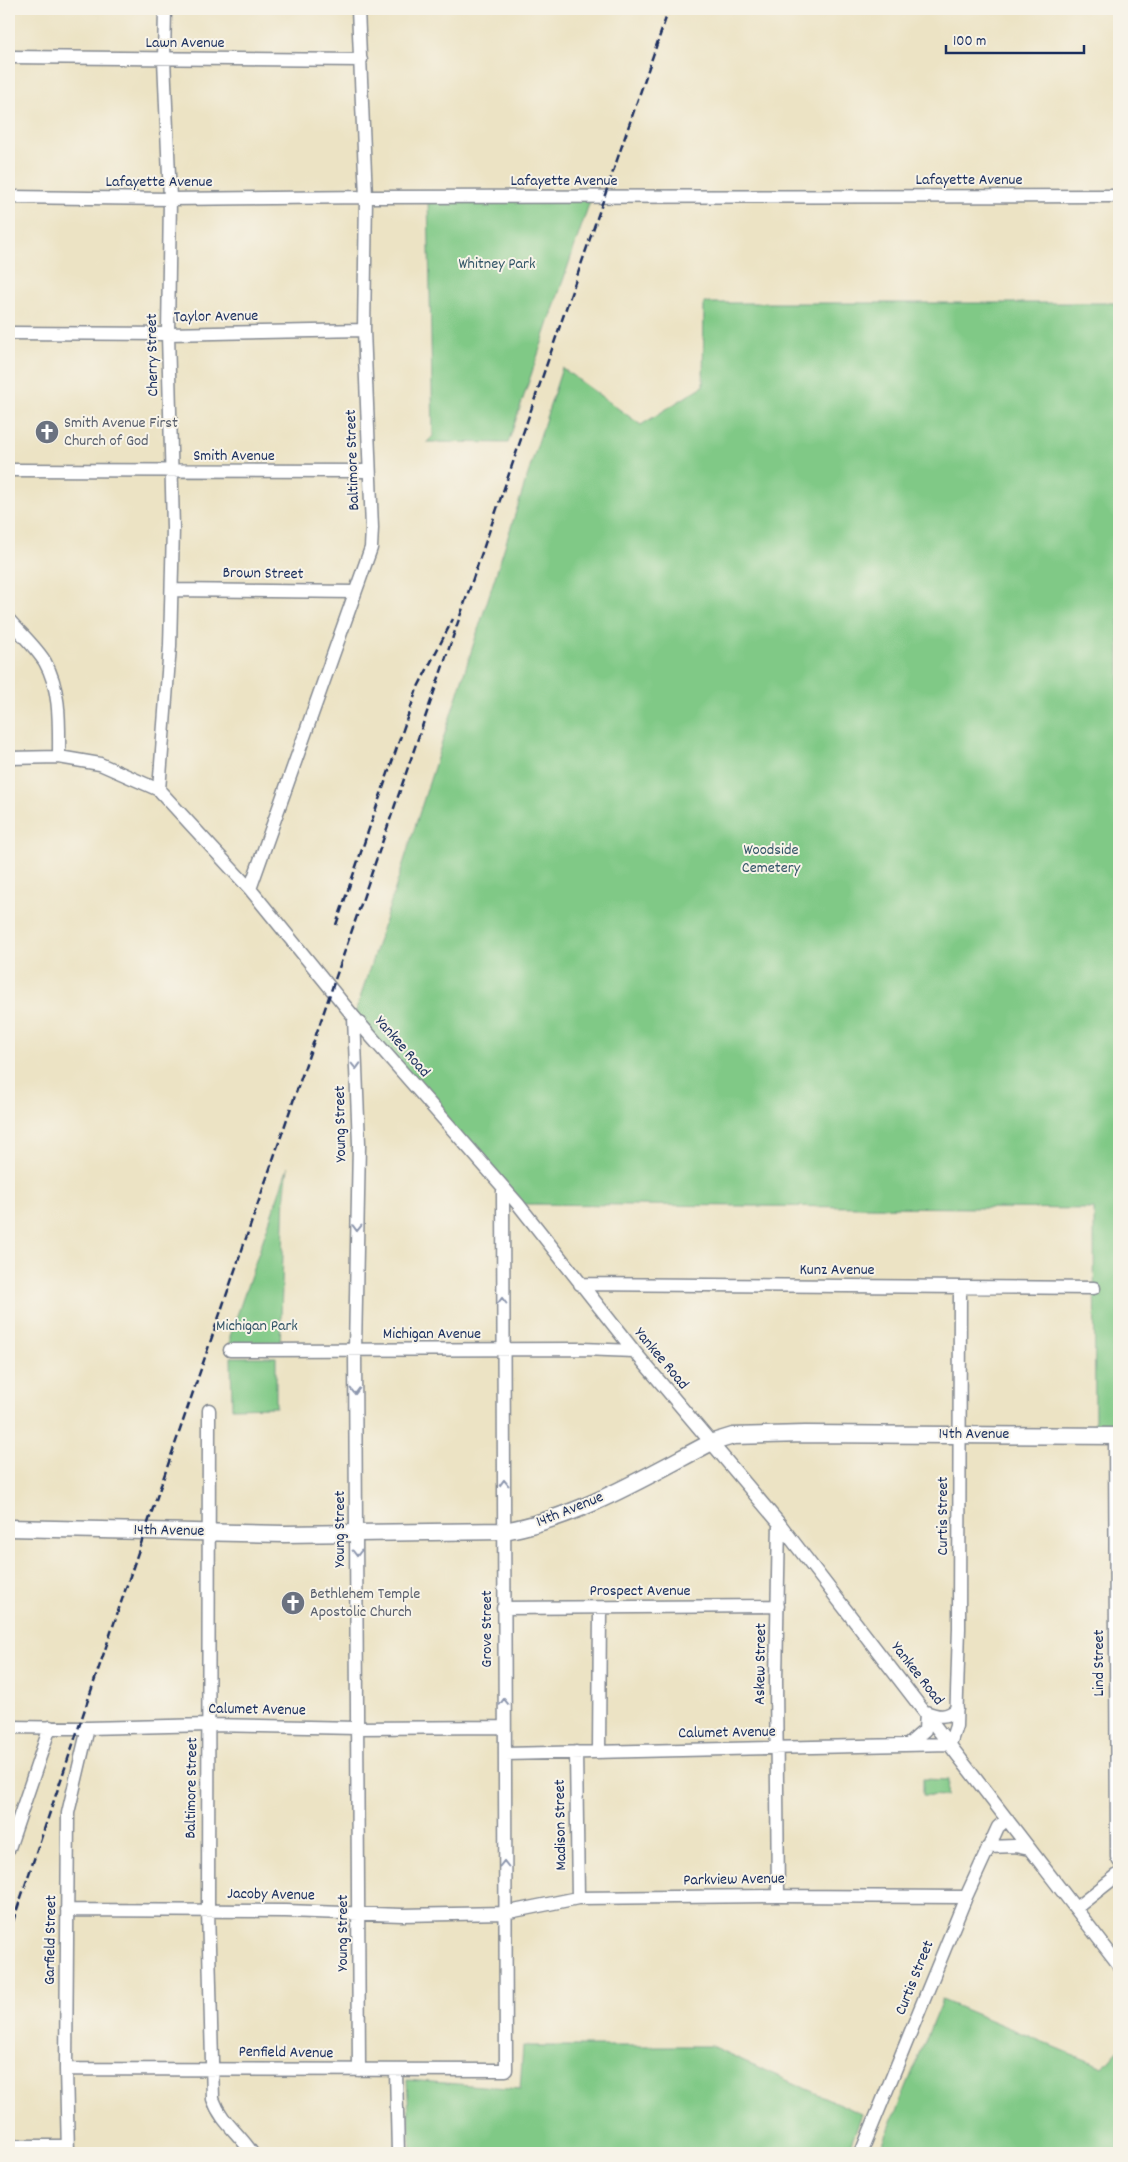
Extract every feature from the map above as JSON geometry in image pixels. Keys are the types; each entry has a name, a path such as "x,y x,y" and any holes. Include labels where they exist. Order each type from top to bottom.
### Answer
{"main road":[{"name":"14th Avenue","path":"9,1528 357,1534 504,1531 532,1526 571,1512 710,1443 733,1436 960,1434 1117,1436"}],"street":[{"name":"Cherry Street","path":"159,790 172,590 168,334 170,199 164,59 165,9"},
{"name":"Baltimore Street","path":"250,889 371,548 364,330 366,197 358,9"},
{"name":"Lawn Avenue","path":"9,57 361,60"},
{"name":"Lafayette Avenue","path":"9,197 170,199 1119,196"},
{"name":"Taylor Avenue","path":"9,333 168,334 364,330"},
{"name":"Smith Avenue","path":"9,470 171,472 369,471"},
{"name":"Brown Street","path":"172,590 354,592"},
{"path":"9,620 44,661 54,686 59,709 59,757"},
{"path":"9,758 59,757 100,764 159,790"},
{"name":"Yankee Road","path":"159,790 250,889 354,1017 503,1188 634,1351 779,1524 1119,1964"},
{"name":"Young Street","path":"354,1017 359,1144 355,1350 357,1534 356,1728 360,1914 359,2070"},
{"name":"Grove Street","path":"503,1188 502,1350 506,2070"},
{"name":"Kunz Avenue","path":"580,1284 1094,1288"},
{"name":"Curtis Street","path":"950,1744 956,1726 957,1708 960,1287"},
{"name":"Michigan Avenue","path":"230,1350 634,1351"},
{"name":"Baltimore Street","path":"209,1410 208,1910 213,2099 218,2114 242,2138 252,2153"},
{"name":"Lind Street","path":"1117,1436 1117,1857 1119,1861"},
{"name":"Askew Street","path":"778,1896 779,1524"},
{"name":"Prospect Avenue","path":"503,1608 778,1606"},
{"path":"599,1751 600,1608"},
{"path":"909,1744 925,1730 926,1712 940,1717 950,1715 957,1708"},
{"name":"Calumet Avenue","path":"9,1727 88,1728 209,1725 356,1728 504,1727"},
{"path":"9,1848 50,1727"},
{"name":"Garfield Street","path":"68,2150 66,2069 68,1812 88,1728"},
{"name":"Calumet Avenue","path":"505,1754 950,1744"},
{"name":"Madison Street","path":"576,1752 578,1898"},
{"name":"Curtis Street","path":"862,2153 966,1897 998,1827 1007,1820"},
{"path":"988,1847 1015,1846 1029,1849"},
{"path":"1076,1908 1119,1874"},
{"name":"Parkview Avenue","path":"504,1913 578,1898 966,1897"},
{"name":"Jacoby Avenue","path":"67,1910 286,1910 360,1914 504,1913"},
{"name":"Penfield Avenue","path":"66,2069 506,2070"},
{"path":"396,2071 398,2153"},
{"path":"9,2146 68,2150"}],"green space":[{"name":"Whitney Park","path":"428,197 591,198 508,443 427,442 433,436"},
{"name":"Woodside Cemetery","path":"704,303 1119,303 1119,1436 1095,1435 1094,1209 518,1204 354,1017 562,368 641,425 703,386"},
{"name":"Michigan Park","path":"288,1167 285,1192 280,1349 230,1350 230,1336"},
{"path":"231,1357 276,1357 276,1407 232,1408"},
{"path":"923,1779 948,1780 947,1796 923,1795"},
{"path":"942,2000 1103,2067 1119,2049 1119,2153 879,2153"},
{"path":"523,2046 711,2046 862,2114 847,2153 411,2153 407,2080 520,2089"}],"railway":[{"path":"9,1933 149,1520 669,9"},
{"path":"336,925 417,689 453,619"}],"place":[{"name":"Smith Avenue First Church of God","path":"47,432"},
{"name":"Bethlehem Temple Apostolic Church","path":"293,1603"}]}
